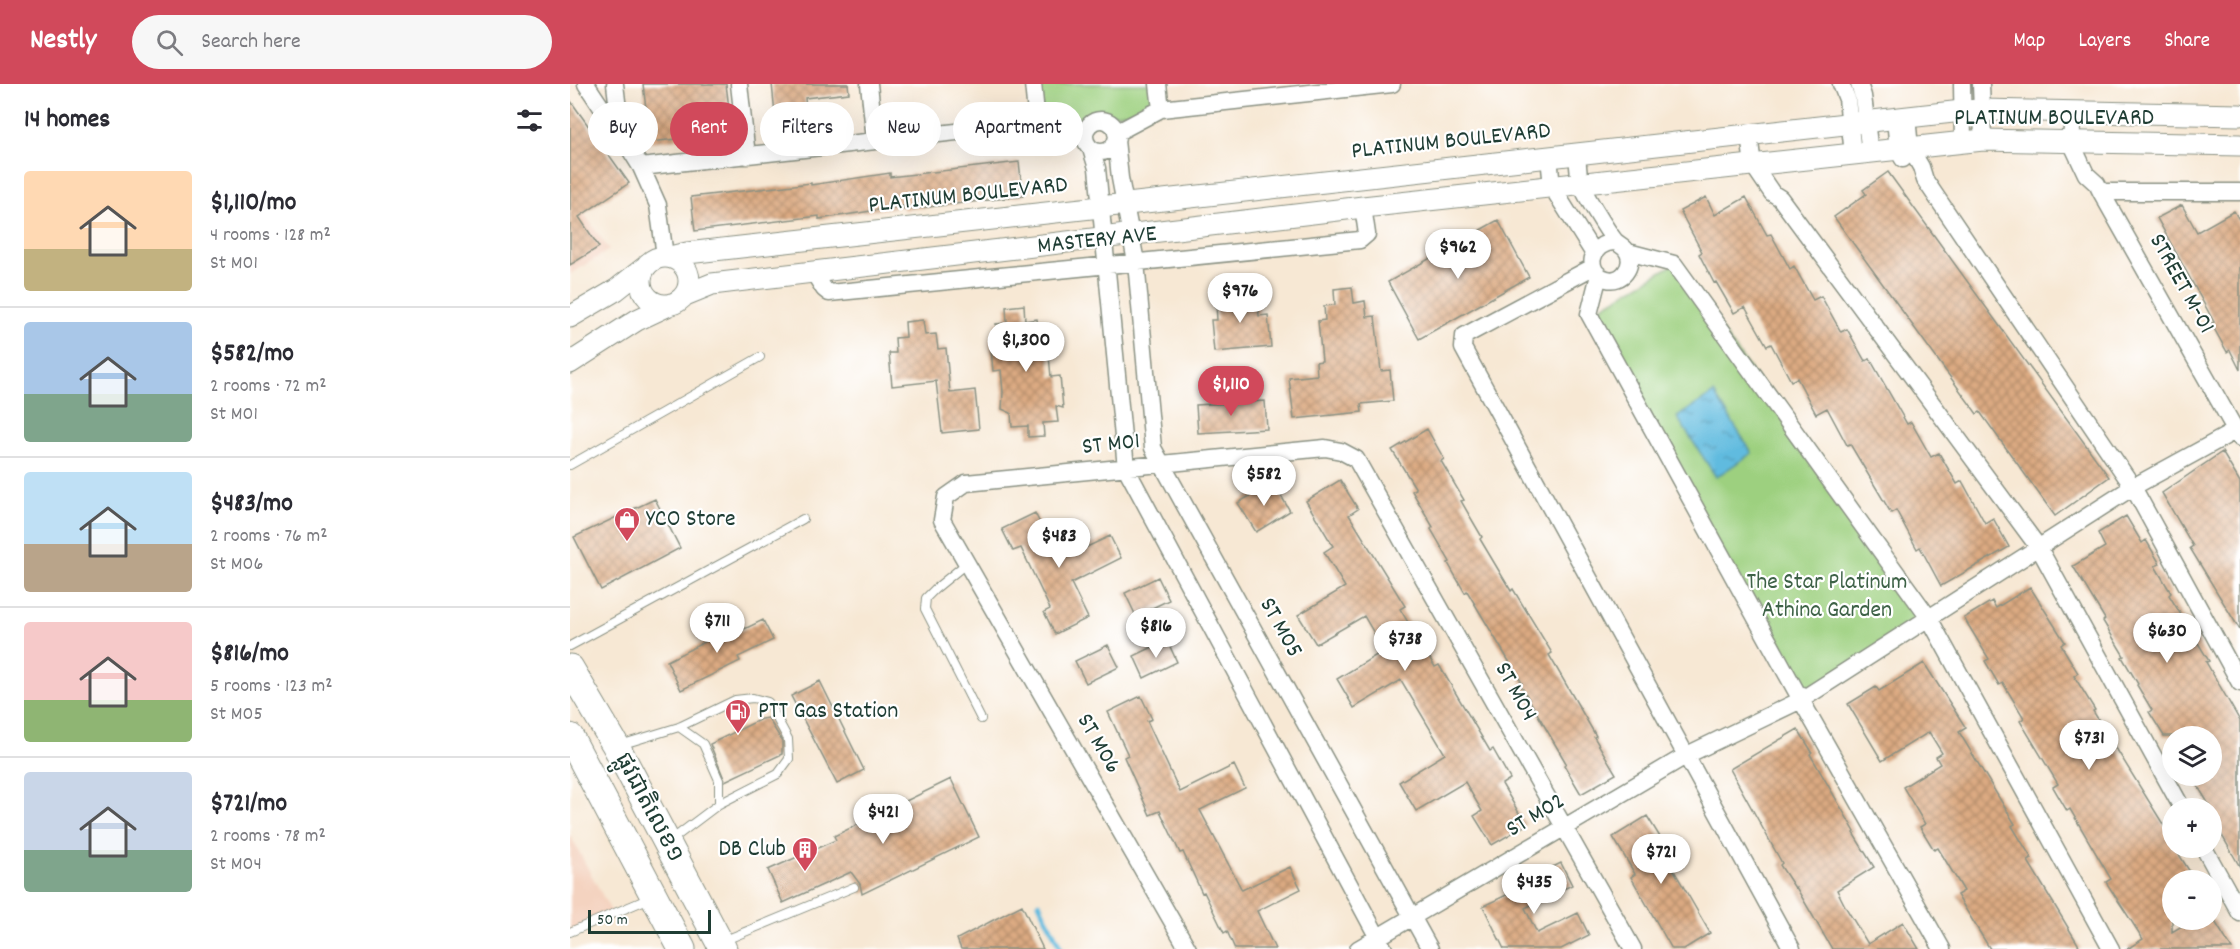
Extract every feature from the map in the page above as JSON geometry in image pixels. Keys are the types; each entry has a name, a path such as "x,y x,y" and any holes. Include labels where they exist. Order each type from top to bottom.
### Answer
{"highway":[{"name":"ផ្លូវជាតិលេខ១","path":"570,668 616,746 721,946"},
{"name":"ផ្លូវជាតិលេខ១","path":"570,737 682,949"}],"street":[{"path":"586,84 598,102"},
{"path":"615,84 617,102"},
{"path":"739,84 741,102"},
{"path":"869,84 871,102"},
{"path":"1033,84 1035,102"},
{"path":"1158,84 1161,110"},
{"path":"1083,139 1088,141 1097,151 1108,150 1116,137 1161,110 1298,89 1392,84"},
{"path":"1841,84 1858,123 1862,153"},
{"path":"1858,123 1863,96 1859,84"},
{"path":"1962,84 1972,111 1973,141"},
{"path":"1972,111 1981,84"},
{"name":"PLATINUM BOULEVARD","path":"570,318 616,290 658,260 687,253 1972,111 2240,115"},
{"path":"2077,142 2078,112"},
{"path":"1901,118 1904,149 1910,171 1925,180 2133,487 2240,683"},
{"path":"1116,137 1109,122 1103,120 1091,123 1088,141 1097,168 1126,468 1381,943"},
{"path":"1754,134 1757,165 1779,189 1780,198 2038,548 2176,798"},
{"name":"ST M05","path":"1116,137 1136,262 1153,448 1430,949"},
{"name":"PLATINUM BOULEVARD","path":"570,363 637,320 712,284 1364,207 1973,141 2240,145"},
{"path":"748,156 866,142"},
{"name":"STREET M-01","path":"2077,142 2086,174 2099,188 2238,435"},
{"path":"1549,157 1552,187 1595,265 1608,280 1619,279 1627,272 1630,262 1580,184 1577,154"},
{"path":"634,156 658,205 658,260 640,280 644,293 658,304 678,300 689,284 688,272 681,262 658,260"},
{"path":"641,167 747,156"},
{"path":"2099,188 2240,192"},
{"name":"MASTERY AVE","path":"814,273 824,290 829,293 1360,240 1367,234 1364,207"},
{"path":"1942,949 1589,314 1599,246 1607,242 1674,264 1929,618 2111,949"},
{"path":"1595,265 1464,336 1463,348 1792,949"},
{"path":"1116,356 1145,353"},
{"name":"ST M02","path":"1358,949 1381,943 1413,918 1687,754 1802,700 2133,487 2238,435"},
{"name":"ST M01","path":"967,563 942,520 946,497 966,483 1325,448 1341,451 1356,459"},
{"name":"ST M04","path":"1356,459 1633,949"},
{"name":"ST M06","path":"967,563 1188,949"},
{"path":"2210,858 2240,913"}],"lane":[{"path":"570,465 760,357"},
{"path":"570,646 803,519"},
{"path":"967,563 926,598 925,609 981,719"},
{"path":"616,746 679,727 735,700 753,698 768,702 788,739 789,759 778,774 718,804 667,843"},
{"path":"679,727 703,744 719,780 718,804"},
{"path":"721,946 854,887"},
{"path":"570,932 655,896"}],"shaded area":[{"path":"570,193 609,250 570,274"},
{"path":"570,835 613,915 570,936"}],"green space":[{"path":"1033,84 1157,84 1159,109 1083,118 1083,102 1035,102"},
{"name":"The Star Platinum Athina Garden","path":"1674,264 1929,618 1801,700 1589,314"}],"water":[{"path":"1714,393 1752,453 1716,477 1677,417"}],"building":[{"path":"643,84 726,84 728,102 670,102 670,140 658,141 658,102 645,102"},
{"path":"772,84 848,84 849,93 805,98 805,102 774,102"},
{"path":"570,100 588,125 588,156 610,156 629,183 579,217 599,247 570,265"},
{"path":"1019,162 1023,196 903,210 903,206 819,219 819,216 695,231 691,197 811,183 811,185 890,173 890,177"},
{"path":"1888,172 2109,477 2055,516 1980,412 1977,414 1834,217 1866,194 1863,190"},
{"path":"1706,197 1715,215 1746,197 1767,235 1771,234 1790,269 1794,266 1813,300 1821,296 1841,332 1847,329 1865,361 1870,359 1907,424 1911,422 1931,457 1939,453 1957,484 1962,481 1985,523 1993,518 2009,547 1941,586 1920,547 1917,549 1896,510 1891,513 1850,444 1847,445 1827,408 1816,414 1797,378 1791,381 1771,344 1767,346 1745,307 1734,313 1716,282 1714,283 1699,254 1702,252 1680,211"},
{"path":"2182,205 2197,232 2234,211 2240,221 2240,370 2230,350 2227,352 2211,323 2214,322 2157,218"},
{"path":"1498,220 1529,277 1419,339 1388,282"},
{"path":"1245,287 1246,302 1258,301 1259,316 1268,315 1271,347 1214,352 1211,320 1217,320 1216,305 1228,304 1226,289"},
{"path":"1352,287 1354,303 1365,301 1367,317 1375,316 1381,371 1390,370 1393,401 1361,404 1362,412 1294,419 1289,378 1317,375 1316,362 1322,361 1318,321 1325,320 1324,306 1335,305 1334,289"},
{"path":"1024,305 1025,321 1037,319 1039,335 1047,334 1051,377 1060,376 1063,408 1056,406 1058,422 1043,423 1044,436 1028,437 1028,426 1012,427 1011,413 1002,409 1001,370 993,371 990,339 997,338 996,324 1007,323 1006,307"},
{"path":"923,320 925,335 936,334 938,349 946,348 950,393 975,390 979,429 942,433 936,381 892,386 889,353 896,353 895,338 906,337 905,322"},
{"path":"1265,401 1267,429 1198,433 1196,405"},
{"path":"1427,429 1444,459 1441,461 1464,500 1461,501 1482,537 1480,539 1552,653 1549,655 1616,774 1581,794 1564,765 1566,763 1520,684 1522,683 1448,563 1450,562 1431,529 1433,527 1412,491 1416,489 1392,450"},
{"path":"2222,452 2240,482 2240,630 2190,548 2193,546 2162,493"},
{"path":"1340,480 1358,509 1349,515 1405,606 1400,609 1435,667 1439,665 1490,751 1493,749 1510,779 1502,784 1526,825 1492,845 1474,816 1482,811 1465,782 1416,811 1399,782 1445,754 1401,680 1354,708 1337,679 1380,653 1377,648 1381,645 1364,616 1316,644 1298,615 1345,587 1324,552 1333,546 1306,501"},
{"path":"1273,482 1290,511 1256,532 1238,503"},
{"name":"YCO Store","path":"655,499 680,548 601,590 574,537"},
{"path":"1035,513 1056,556 1064,553 1066,557 1110,536 1121,558 1071,583 1088,618 1055,634 1044,612 1050,609 1021,548 1013,551 1002,529"},
{"path":"2126,516 2142,543 2146,540 2160,564 2155,566 2171,593 2169,595 2209,661 2206,662 2240,721 2240,867 2222,835 2222,798 2205,798 2198,786 2222,786 2222,726 2162,726 2162,733 2149,712 2152,710 2122,657 2124,656 2103,621 2105,619 2073,566 2105,547 2098,533"},
{"path":"1158,577 1169,600 1136,616 1125,593"},
{"path":"2030,587 2065,642 2061,645 2078,673 2074,676 2095,710 2093,711 2162,822 2162,858 2181,858 2189,870 2162,870 2162,930 2172,930 2172,932 2175,930 2220,930 2232,949 2127,949 2143,939 2106,882 2111,879 2070,809 2067,811 2053,787 2058,784 2020,721 2024,718 2003,683 1999,685 1985,661 1989,659 1964,618 1992,601 1996,608"},
{"path":"763,620 773,640 738,657 740,661 681,690 667,661 726,631 728,637"},
{"path":"1167,640 1177,662 1144,678 1134,656"},
{"path":"1108,645 1119,667 1086,683 1075,661"},
{"path":"1924,663 1966,728 1959,732 2015,824 2012,826 2032,859 2028,861 2081,949 1990,949 1957,895 1964,891 1938,848 1934,850 1920,827 1925,824 1903,787 1940,764 1936,757 1942,753 1929,732 1882,761 1848,704 1876,687 1879,691"},
{"path":"820,681 864,770 837,784 791,696"},
{"path":"1141,696 1152,719 1147,721 1180,792 1234,765 1245,788 1200,810 1242,890 1290,867 1301,889 1257,911 1275,949 1235,949 1227,931 1224,933 1204,892 1202,893 1183,852 1180,853 1160,811 1150,815 1124,757 1128,755 1108,712"},
{"path":"768,718 782,741 782,754 725,781 710,744 761,719"},
{"path":"1798,729 1855,832 1853,833 1874,867 1837,890 1846,908 1868,944 1903,922 1919,949 1832,949 1796,887 1780,865 1782,863 1730,769"},
{"path":"951,779 979,837 862,894 860,884 851,872 783,903 768,870 836,840 834,836"},
{"path":"1647,816 1665,845 1661,848 1710,933 1684,949 1672,949 1631,877 1635,874 1613,837"},
{"path":"1561,863 1572,885 1525,908 1537,933 1578,913 1589,935 1561,949 1504,949 1483,906 1530,884 1528,879"},
{"path":"1022,905 1043,949 961,949 957,939"}],"waterway":[{"path":"1039,903 1061,949"}],"place":[{"name":"YCO Store","path":"627,543"},
{"name":"PTT Gas Station","path":"738,735"},
{"name":"DB Club","path":"805,873"}]}
